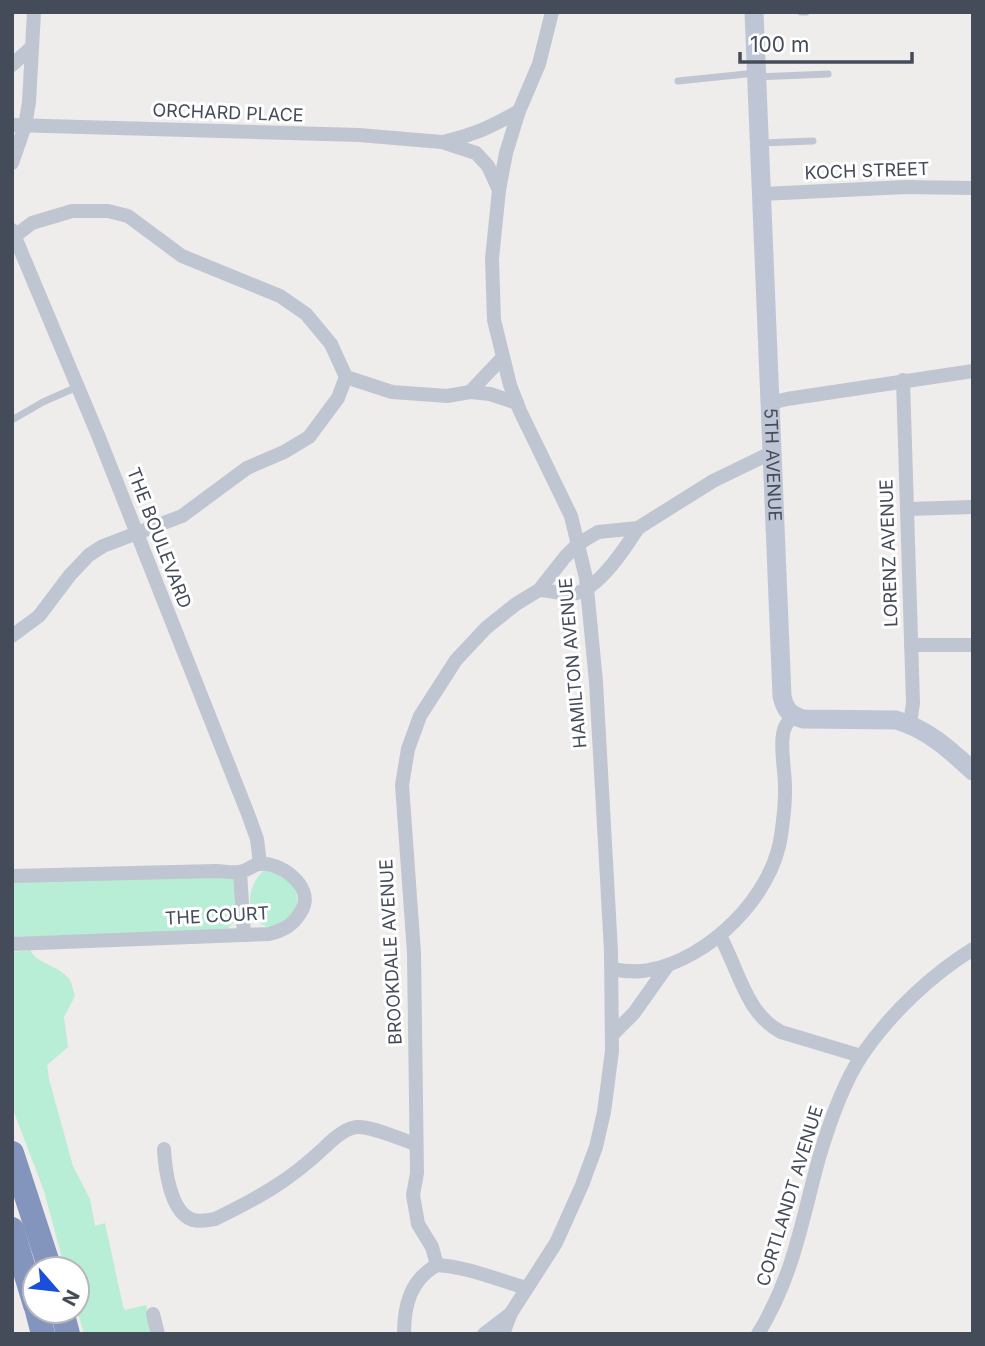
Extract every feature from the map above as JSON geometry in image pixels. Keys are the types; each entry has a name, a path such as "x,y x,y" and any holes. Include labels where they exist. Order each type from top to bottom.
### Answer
{"highway":[{"path":"12,1153 45,1255"},
{"path":"12,1229 21,1259"}],"street":[{"path":"12,163 32,47 34,12"},
{"name":"HAMILTON AVENUE","path":"503,1334 511,1313 566,1224 596,1147 609,1081 613,1034 612,969 596,682 588,589 567,506 517,403 495,320 492,259 499,190 519,111 539,64 552,12"},
{"name":"5TH AVENUE","path":"754,12 782,696 784,707 793,716"},
{"path":"12,65 32,47"},
{"name":"ORCHARD PLACE","path":"442,142 491,128 519,111"},
{"name":"ORCHARD PLACE","path":"19,125 359,135 442,142 476,153 488,166 499,190"},
{"name":"KOCH STREET","path":"762,194 906,187 973,188"},
{"path":"12,636 39,616 89,555 103,546 182,516 247,468 284,452 309,437 338,398 346,377 331,344 306,314 280,296 182,256 128,216 108,211 72,211 32,223 13,233"},
{"name":"THE BOULEVARD","path":"13,233 78,387 248,814 257,839 260,864"},
{"path":"470,392 503,357"},
{"path":"771,403 973,370"},
{"path":"346,377 392,393 430,396 470,392 490,394 517,403"},
{"name":"LORENZ AVENUE","path":"903,380 913,703 910,724"},
{"name":"BROOKDALE AVENUE","path":"588,589 606,572 638,528 713,481 773,452"},
{"path":"908,509 973,507"},
{"name":"BROOKDALE AVENUE","path":"436,1265 432,1247 418,1224 413,1195 417,1172 414,953 402,785 408,749 419,716 456,660 486,628 538,590 578,544 598,532 638,528"},
{"path":"538,590 566,594 588,589"},
{"path":"911,645 973,645"},
{"path":"612,969 636,971 668,965 693,954 720,936 751,901 778,849 785,794 783,734 793,716 819,720 896,720 910,724 933,736 973,771"},
{"path":"12,876 240,872 260,864"},
{"name":"THE COURT","path":"12,944 269,934 285,930 298,918 305,904 303,891 297,879 277,867 260,864"},
{"path":"240,872 244,935"},
{"path":"720,936 747,994 758,1013 771,1027 861,1056"},
{"name":"CORTLANDT AVENUE","path":"758,1334 784,1287 835,1110 861,1056 909,1000 953,961 973,949"},
{"path":"613,1034 635,1013 668,965"},
{"path":"164,1149 166,1172 176,1203 184,1216 204,1220 215,1219 279,1185 299,1171 328,1143 349,1129 367,1128 415,1144"},
{"path":"404,1334 406,1303 416,1283 427,1270 436,1265 456,1266 479,1272 527,1289"},
{"name":"HAMILTON AVENUE","path":"484,1334 511,1313"},
{"path":"153,1314 158,1334"}],"lane":[{"path":"678,80 828,74"},
{"path":"760,143 813,141"},
{"path":"12,420 43,402 78,387"}],"green space":[{"path":"266,869 288,881 297,897 295,915 270,928 255,918 250,901 254,883"},
{"path":"231,877 235,882 237,909 233,922 224,931 12,937 12,882"},
{"path":"30,950 38,959 65,974 72,985 75,996 64,1017 68,1047 47,1065 49,1079 73,1166 90,1199 95,1226 105,1223 123,1306 125,1310 146,1305 154,1334 84,1334 81,1325 91,1325 91,1255 61,1255 44,1191 12,1107 12,952"}]}
